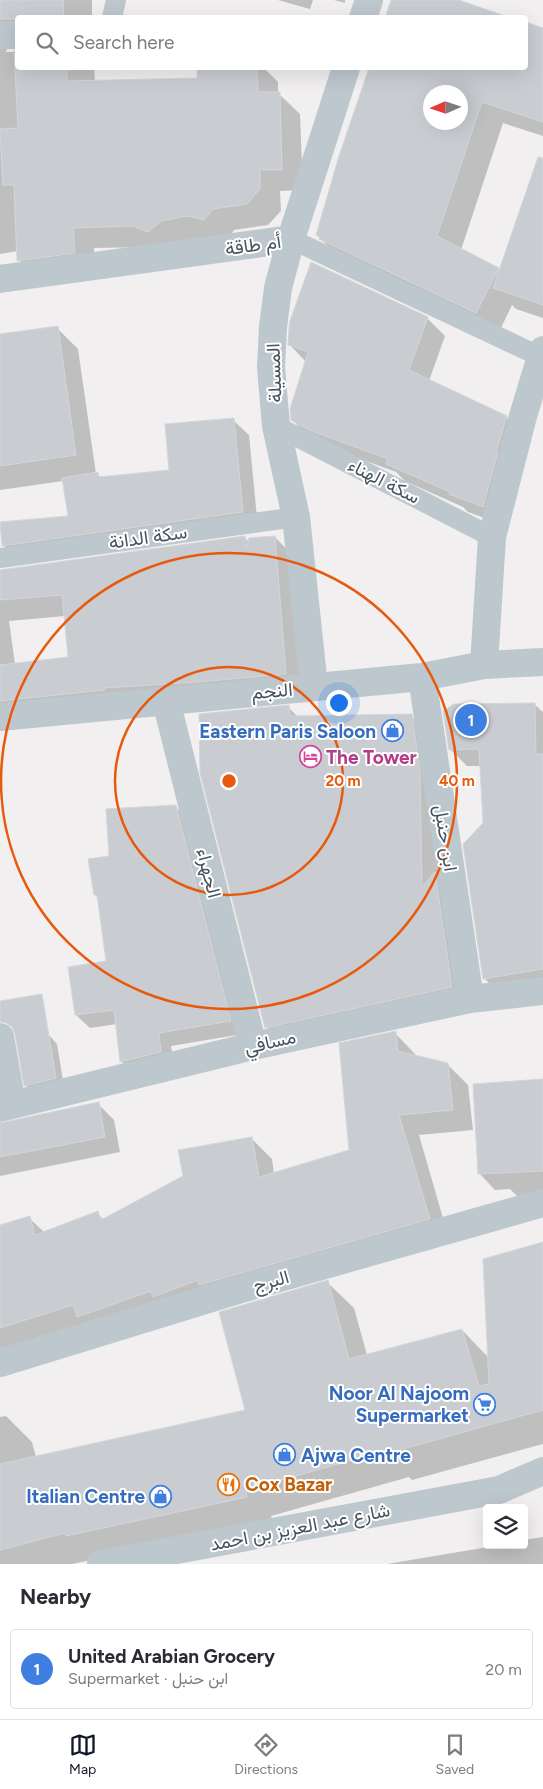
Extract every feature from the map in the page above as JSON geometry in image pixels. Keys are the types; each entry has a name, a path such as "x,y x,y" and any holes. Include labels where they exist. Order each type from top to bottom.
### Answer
{"street":[{"path":"363,15 369,0"},
{"path":"0,35 15,34"},
{"name":"المسيلة","path":"314,687 296,517 276,426 272,367 272,327 278,288 291,239 345,70"},
{"name":"أم طاقة","path":"0,279 291,239"},
{"path":"484,665 492,537 542,353"},
{"name":"النجم","path":"0,717 422,677 484,665 543,662"},
{"name":"ابن حنبل","path":"422,677 470,999"},
{"name":"الجهراء","path":"166,700 253,1046"},
{"name":"مسافي","path":"6,1106 253,1046 470,999 543,992"},
{"path":"0,1037 6,1106"},
{"name":"البرج","path":"0,1363 244,1288 543,1203"},
{"name":"شارع عبد العزيز بن احمد","path":"101,1564 499,1490 543,1471"},
{"name":"شارع عبد العزيز بن احمد","path":"499,1490 543,1492"}],"lane":[{"path":"113,15 116,0"},
{"name":"أم طاقة","path":"291,239 542,353"},
{"name":"سكة الهناء","path":"276,426 492,537"},
{"name":"سكة الدانة","path":"0,558 296,517"}],"building":[{"path":"0,0 63,0 64,15 15,15 15,19 0,19"},
{"path":"391,0 459,0 502,15 386,15"},
{"path":"528,23 543,28 543,122 482,102 437,236 499,268 476,313 319,239 320,237 316,235 339,156 368,70 528,70"},
{"path":"14,51 15,70 67,70 67,81 197,78 197,70 257,70 258,92 280,92 282,170 260,170 260,189 247,204 213,209 204,220 188,216 161,221 148,232 133,226 73,228 75,253 17,261 14,185 3,185 0,129 18,128"},
{"path":"538,157 543,158 543,305 493,288"},
{"path":"311,262 428,317 409,370 507,416 483,507 449,494 450,492 386,464 388,459 309,430 291,420 290,409 308,352 288,345 289,328"},
{"path":"58,326 76,455 0,466 0,334"},
{"path":"234,418 243,512 2,546 0,522 68,516 62,478 98,472 99,477 169,470 165,424"},
{"path":"245,536 246,548 249,538 275,536 286,674 104,688 105,690 0,701 0,665 68,657 62,595 0,600 0,570"},
{"path":"535,703 536,754 543,754 543,969 483,979 463,844 483,823 479,749 449,750 443,711 454,704"},
{"path":"289,705 290,716 412,714 420,770 422,887 435,872 452,987 265,1028 200,773 199,714"},
{"path":"176,805 231,1021 159,1033 161,1052 120,1062 114,1010 75,1015 68,967 106,961 97,895 94,895 88,859 109,856 106,809"},
{"path":"42,994 56,1078 24,1086 15,1034 12,1027 0,1022 0,1001"},
{"path":"396,1031 398,1051 448,1063 453,1110 399,1115 430,1219 199,1285 198,1280 153,1297 151,1291 77,1317 73,1305 0,1328 0,1225 30,1216 35,1235 98,1211 101,1220 183,1176 178,1150 252,1137 259,1177 349,1150 339,1043"},
{"path":"543,1079 543,1171 478,1174 473,1084"},
{"path":"99,1102 105,1137 0,1157 0,1123"},
{"path":"543,1242 543,1410 385,1454 384,1451 246,1490 247,1497 66,1536 65,1533 0,1550 0,1464 245,1410 219,1312 328,1280 349,1359 462,1329 479,1386 489,1384 483,1259"}],"place":[{"name":"United Arabian Grocery","path":"471,720"},
{"name":"Eastern Paris Saloon","path":"392,731"},
{"name":"The Tower","path":"310,757"},
{"name":"Noor Al Najoom Supermarket","path":"485,1404"},
{"name":"Ajwa Centre","path":"285,1455"},
{"name":"Cox Bazar","path":"229,1484"},
{"name":"Italian Centre","path":"161,1496"}]}
